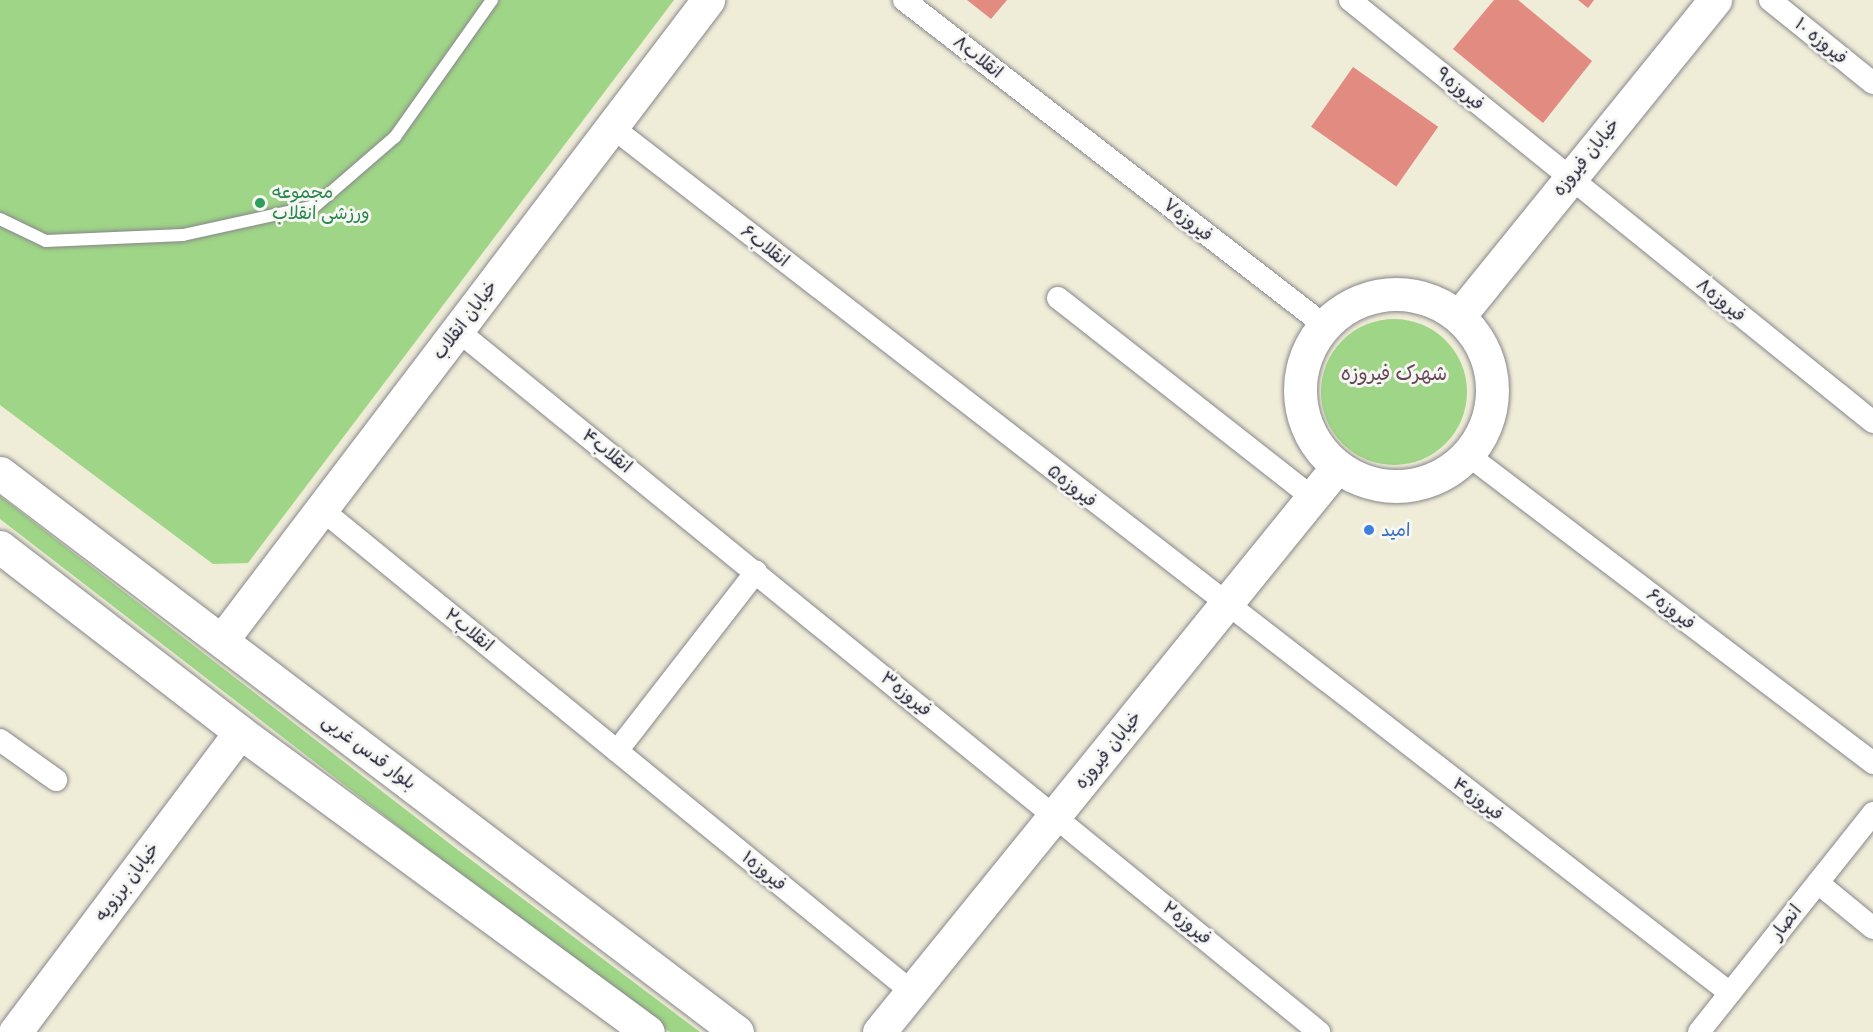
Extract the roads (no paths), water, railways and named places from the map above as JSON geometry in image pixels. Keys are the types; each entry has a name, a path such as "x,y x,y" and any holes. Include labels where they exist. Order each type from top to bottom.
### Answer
{"street":[{"name":"خیابان انقلاب","path":"222,640 708,0"},
{"name":"انقلاب۸","path":"904,0 1053,115"},
{"name":"فیروزه۹","path":"1350,0 1569,177"},
{"name":"خیابان فیروزه","path":"1459,316 1569,177 1716,0"},
{"name":"فیروزه ۱۰","path":"1770,0 1873,82"},
{"name":"فیروزه۷","path":"1053,115 1324,325"},
{"name":"انقلاب۶","path":"612,127 919,366"},
{"name":"فیروزه۸","path":"1569,177 1873,422"},
{"path":"1389,294 1424,298 1459,316 1475,335 1493,384 1489,417 1468,455 1435,479 1401,487 1367,483 1336,467 1315,444 1302,416 1299,386 1305,356 1324,325 1364,298 1389,294"},
{"path":"1058,298 1312,497"},
{"name":"انقلاب۴","path":"457,330 756,572"},
{"name":"فیروزه۵","path":"919,366 1225,606"},
{"name":"فیروزه۶","path":"1468,455 1873,763"},
{"name":"خیابان فیروزه","path":"879,1032 1336,467"},
{"name":"بلوار قدس غربی","path":"0,473 737,1032"},
{"name":"انقلاب۲","path":"321,509 616,751"},
{"path":"0,547 240,732 648,1032"},
{"path":"616,751 756,572"},
{"name":"فیروزه۳","path":"756,572 1055,815"},
{"name":"فیروزه۴","path":"1225,606 1730,993"},
{"name":"خیابان برزویه","path":"15,1032 240,732"},
{"path":"0,740 56,780"},
{"name":"فیروزه۱","path":"616,751 912,992"},
{"name":"انصار","path":"1699,1032 1873,813"},
{"name":"فیروزه۲","path":"1055,815 1319,1032"},
{"path":"1818,882 1873,928"}],"lane":[{"path":"0,219 46,242 183,235 315,206 395,137 492,0"}],"place":[{"name":"مجموعه ورزشی انقلاب","path":"260,203"},
{"name":"امید","path":"1369,530"}],"district":[{"name":"شهرک فیروزه","path":"1394,373"}]}
